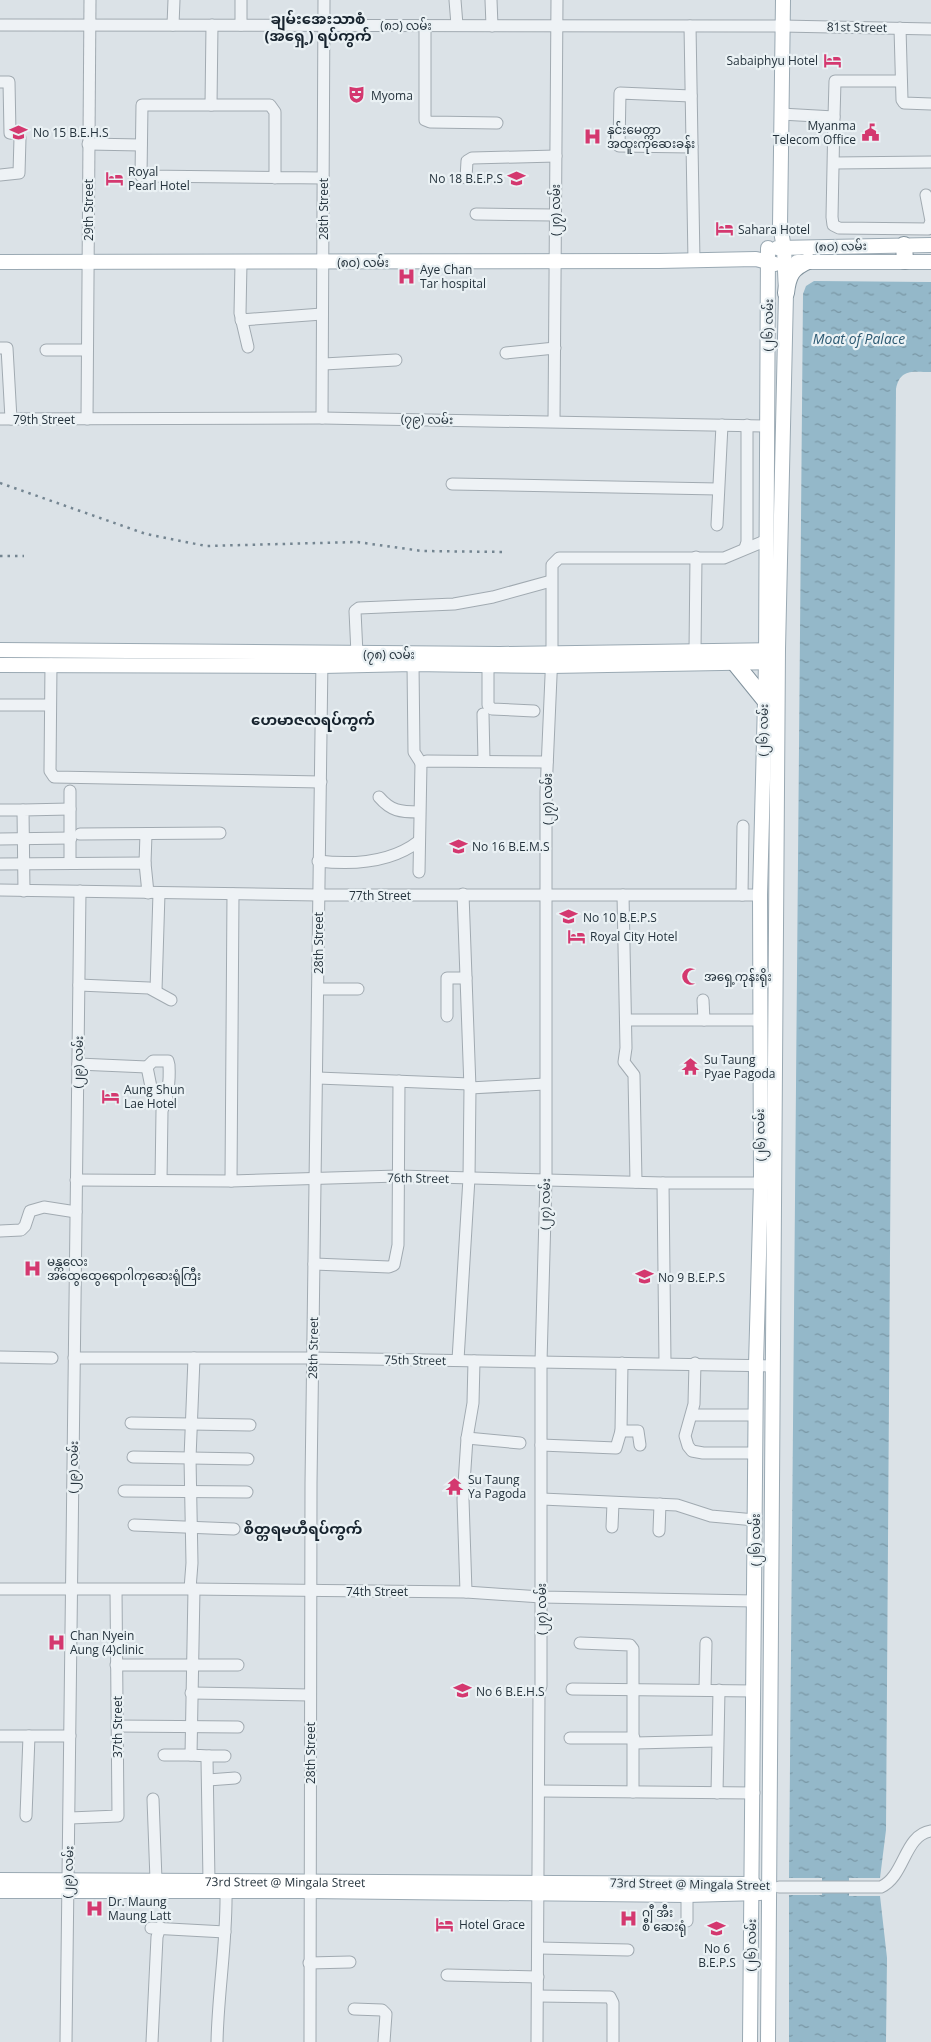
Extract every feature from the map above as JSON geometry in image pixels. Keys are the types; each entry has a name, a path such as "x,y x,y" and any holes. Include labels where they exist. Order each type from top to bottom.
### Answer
{"highway":[{"path":"904,245 905,262"},
{"path":"786,293 790,273 797,266 808,261"},
{"path":"734,662 764,699"}],"main road":[{"name":"(၂၆) လမ်း","path":"750,2042 754,1793 756,1365 768,1183 772,656 786,293 784,248 780,232 783,0"},
{"path":"756,258 768,248 780,232"},
{"name":"(၈၀) လမ်း","path":"768,248 931,245"},
{"name":"(၂၆) လမ်း","path":"768,248 767,540 772,656 764,699 759,1020 768,1183 773,1366 777,1888 768,2042"},
{"name":"(၈၀) လမ်း","path":"0,262 323,263 694,261 756,258 769,264 808,261 931,262"},
{"name":"(၇၈) လမ်း","path":"0,650 488,665 552,659 695,652 772,656"},
{"name":"(၇၈) လမ်း","path":"0,665 322,660 357,654 734,662 772,656"},
{"name":"73rd Street @ Mingala Street","path":"0,1880 226,1891 309,1886"},
{"name":"73rd Street @ Mingala Street","path":"0,1891 68,1884 156,1880 309,1886 777,1888"},
{"name":"73rd Street @ Mingala Street","path":"539,1888 687,1895 752,1889"}],"street":[{"name":"29th Street","path":"87,419 90,0"},
{"path":"173,25 174,0"},
{"path":"241,0 241,25"},
{"name":"28th Street","path":"322,418 324,364 322,314 324,0"},
{"path":"455,0 457,25"},
{"path":"491,0 492,26"},
{"name":"(၂၇) လမ်း","path":"554,421 557,0"},
{"name":"(၈၁) လမ်း","path":"0,25 782,26"},
{"path":"211,105 212,25"},
{"path":"425,25 425,120 430,122 497,123"},
{"path":"690,26 694,261"},
{"name":"81st Street","path":"782,26 931,29"},
{"path":"900,28 903,102 931,104"},
{"path":"901,81 835,81 833,225 839,228 928,229 931,221 926,195"},
{"path":"0,82 9,82 10,131 19,136 20,154 19,173 0,175"},
{"path":"691,96 620,93 619,146 692,147"},
{"path":"275,178 273,108 270,105 142,105 141,176 275,178 323,178"},
{"path":"781,114 834,116"},
{"path":"88,144 141,145"},
{"path":"466,178 467,161 472,158 556,156"},
{"path":"834,163 931,162"},
{"path":"476,214 554,215"},
{"path":"242,263 241,320 248,347"},
{"path":"241,320 322,314"},
{"path":"4,419 3,348 19,349"},
{"path":"506,353 555,348"},
{"path":"46,350 87,350"},
{"path":"324,364 396,360"},
{"name":"(၇၉) လမ်း","path":"87,419 322,418 767,426"},
{"name":"79th Street","path":"4,419 87,419"},
{"path":"717,525 722,424"},
{"path":"745,548 748,542 747,425"},
{"path":"452,484 718,489"},
{"name":"(၂၇) လမ်း","path":"537,2042 542,1499 541,1362 546,1179 547,762 552,659 552,564 559,558 724,558 767,540"},
{"path":"695,652 696,557"},
{"path":"357,654 355,611 359,608 454,604 493,597 551,582"},
{"name":"28th Street","path":"310,2042 312,1358 318,1078 318,861 322,660"},
{"path":"51,664 50,771 54,777 321,782"},
{"path":"413,664 414,752 421,763 419,872"},
{"path":"488,665 488,705 492,709 534,710"},
{"path":"0,706 50,704"},
{"path":"483,714 484,761"},
{"path":"421,763 427,761 547,762"},
{"path":"70,791 70,809 75,836 70,863"},
{"path":"379,797 387,807 399,812 419,812"},
{"path":"0,810 70,809"},
{"path":"23,810 24,891"},
{"path":"742,895 743,826"},
{"path":"0,839 220,833"},
{"path":"146,834 145,863 153,893 156,990"},
{"path":"318,861 365,862 400,855 419,841"},
{"path":"0,864 145,863"},
{"name":"77th Street","path":"0,890 318,895 760,895"},
{"name":"(၂၉) လမ်း","path":"66,2042 80,891"},
{"path":"231,1182 233,894"},
{"path":"458,1360 469,1178 470,1086 463,894"},
{"path":"623,895 626,1020 624,1062 634,1074 636,1182"},
{"path":"447,1016 447,978 466,978"},
{"path":"79,985 142,987 156,990 171,1000"},
{"path":"318,989 358,989"},
{"path":"703,1000 704,1020"},
{"path":"626,1020 759,1020"},
{"path":"78,1064 147,1067 153,1061 168,1061 170,1085 162,1111 161,1180"},
{"path":"147,1067 155,1099 167,1099"},
{"path":"318,1078 470,1086 545,1084"},
{"path":"314,1264 388,1267 394,1265 398,1245 399,1081"},
{"name":"76th Street","path":"76,1180 231,1182 398,1176 663,1183 768,1183"},
{"path":"663,1183 665,1363"},
{"path":"0,1231 20,1230 25,1226 30,1211 37,1207 76,1212"},
{"path":"0,1357 52,1358"},
{"name":"75th Street","path":"74,1358 312,1358 695,1363 773,1366"},
{"path":"191,1756 191,1693 194,1665 190,1458 194,1358"},
{"path":"466,1592 463,1499 467,1438 473,1403 474,1361"},
{"path":"541,1446 616,1448 621,1431 622,1363"},
{"path":"695,1363 692,1415 685,1436 692,1451 703,1454 755,1453"},
{"path":"692,1415 755,1415"},
{"path":"131,1423 250,1425"},
{"path":"621,1431 638,1431 640,1445"},
{"path":"467,1438 520,1443"},
{"path":"133,1457 248,1459"},
{"path":"124,1491 247,1492"},
{"path":"542,1499 660,1504 677,1506 711,1516 755,1520"},
{"path":"612,1527 613,1503"},
{"path":"659,1531 660,1504"},
{"path":"134,1525 234,1529"},
{"name":"74th Street","path":"0,1590 192,1589 466,1592 541,1596 754,1601"},
{"name":"37th Street","path":"70,1818 118,1816 116,1590"},
{"path":"580,1643 630,1645 633,1649 635,1740 633,1792"},
{"path":"705,1690 706,1643"},
{"path":"116,1665 238,1665"},
{"path":"572,1689 754,1691"},
{"path":"717,1793 719,1690"},
{"path":"191,1693 310,1695"},
{"path":"116,1726 238,1727"},
{"path":"0,1736 70,1736"},
{"path":"26,1816 29,1736"},
{"path":"570,1738 717,1741"},
{"path":"164,1755 225,1756"},
{"path":"210,1756 206,1764 210,1881"},
{"path":"208,1780 235,1778"},
{"path":"540,1791 754,1793"},
{"path":"154,1799 156,1880"},
{"path":"777,1888 881,1887 899,1870 917,1838 931,1832"},
{"path":"217,2042 217,2001 227,1928 226,1891"},
{"path":"687,1895 687,1921"},
{"path":"152,2042 156,1928 225,1932"},
{"path":"539,1948 628,1950"},
{"path":"309,1963 350,1962"},
{"path":"447,1975 538,1977"},
{"path":"538,1996 610,1998 613,2003 613,2042"},
{"path":"354,2009 382,2010 386,2014 384,2042"}],"water":[{"name":"Moat of Palace","path":"814,281 931,282 931,372 904,374 898,382 896,389 886,1830 880,1878 849,1878 849,1896 880,1896 887,1958 886,2042 789,2042 789,1895 822,1895 822,1878 789,1878 803,294 806,286"}],"railway":[{"path":"0,483 146,534 206,546 357,542 422,551 507,552"},
{"path":"0,556 24,556"}],"place":[{"name":"Sabaiphyu Hotel","path":"832,60"},
{"name":"Myoma","path":"357,95"},
{"name":"No 15 B.E.H.S","path":"19,132"},
{"name":"Myanma Telecom Office","path":"870,132"},
{"name":"နှင်းမေတ္တာ အထူးကုဆေးခန်း","path":"593,136"},
{"name":"Royal Pearl Hotel","path":"114,178"},
{"name":"No 18 B.E.P.S","path":"517,178"},
{"name":"Sahara Hotel","path":"724,229"},
{"name":"Aye Chan Tar hospital","path":"406,276"},
{"name":"No 16 B.E.M.S","path":"458,846"},
{"name":"No 10 B.E.P.S","path":"569,917"},
{"name":"Royal City Hotel","path":"576,936"},
{"name":"အရှေ့ကုန်းရိုး","path":"690,976"},
{"name":"Su Taung Pyae Pagoda","path":"690,1066"},
{"name":"Aung Shun Lae Hotel","path":"110,1096"},
{"name":"မန္တလေး အထွေထွေရောဂါကုဆေးရုံကြီး","path":"33,1268"},
{"name":"No 9 B.E.P.S","path":"644,1277"},
{"name":"Su Taung Ya Pagoda","path":"454,1486"},
{"name":"Chan Nyein Aung (4)clinic","path":"56,1642"},
{"name":"No 6 B.E.H.S","path":"462,1691"},
{"name":"Dr. Maung Maung Latt","path":"94,1908"},
{"name":"ဂျီ အီး စီ ဆေးရုံ","path":"628,1919"},
{"name":"Hotel Grace","path":"445,1924"},
{"name":"No 6 B.E.P.S","path":"717,1929"}],"district":[{"name":"ချမ်းအေးသာစံ (အရှေ့) ရပ်ကွက်","path":"318,26"},
{"name":"ဟေမာဇလရပ်ကွက်","path":"313,719"},
{"name":"စိတ္တရမဟီရပ်ကွက်","path":"303,1528"}]}
